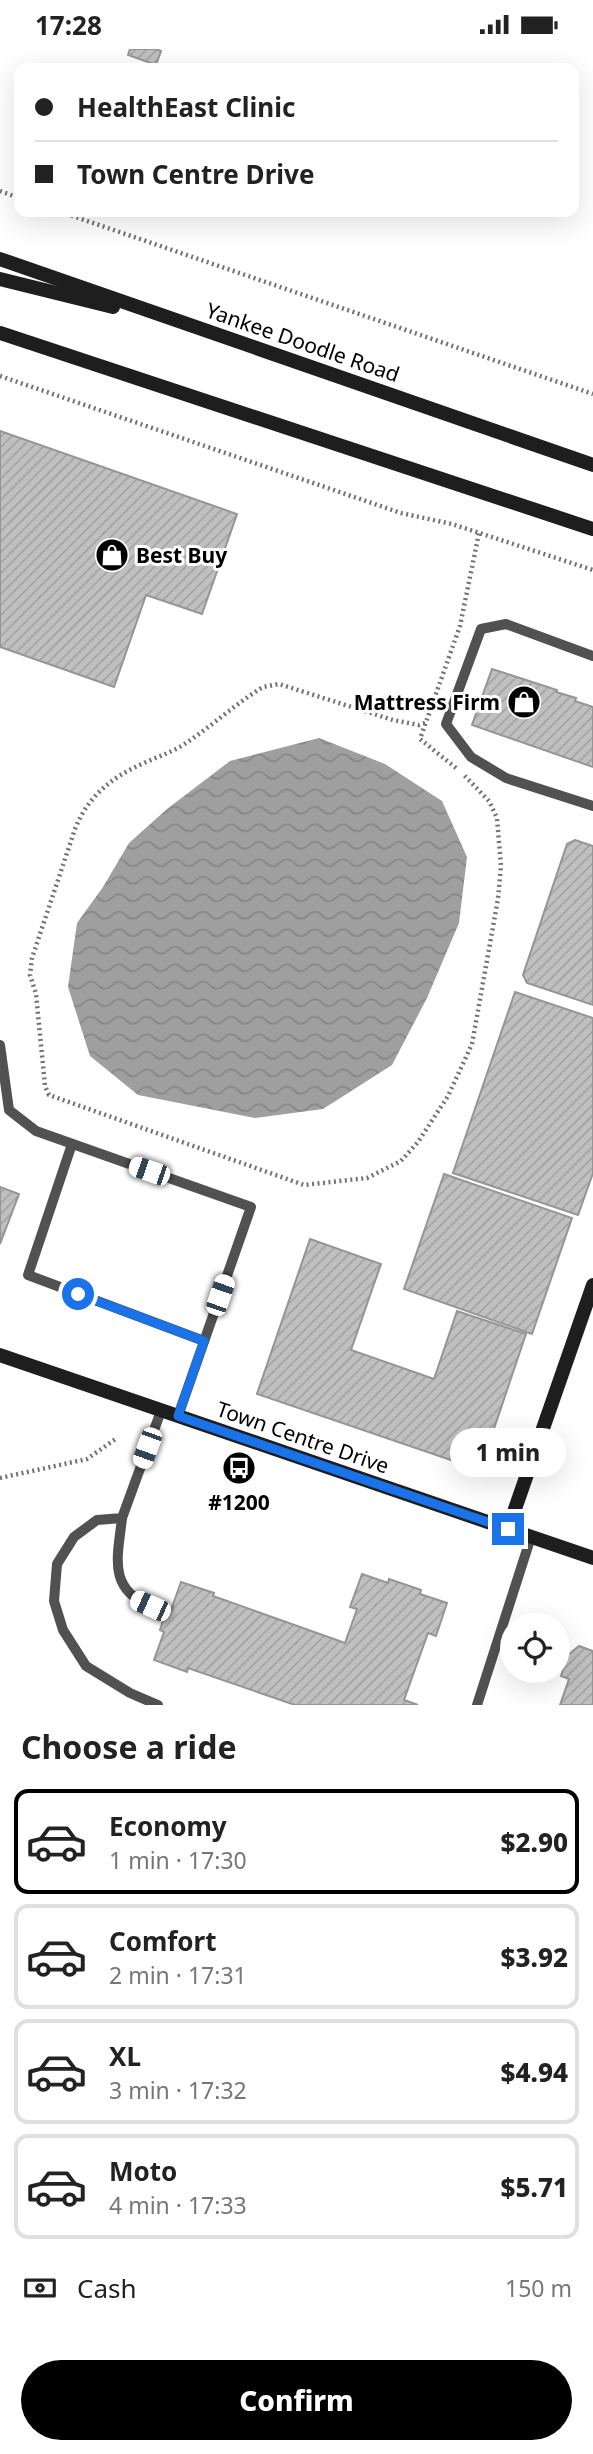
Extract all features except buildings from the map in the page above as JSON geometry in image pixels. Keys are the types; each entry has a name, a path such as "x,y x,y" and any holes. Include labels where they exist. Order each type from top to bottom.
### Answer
{"main road":[{"name":"Yankee Doodle Road","path":"0,259 593,465"},
{"path":"0,279 195,327"},
{"path":"0,333 593,529"},
{"path":"508,1529 593,1285"},
{"name":"Town Centre Drive","path":"0,1355 593,1559"}],"lane":[{"path":"593,656 506,624 481,629 446,724 471,757 506,778 593,807"},
{"path":"0,1045 9,1110 36,1131 251,1207 178,1416"},
{"path":"72,1144 28,1275 204,1341"},
{"path":"150,1606 135,1600 122,1586 117,1566 122,1517 161,1411"},
{"path":"122,1517 97,1520 75,1537 57,1564 54,1601 63,1630 86,1666 130,1693 158,1705"},
{"path":"477,1705 531,1537"}],"path":[{"path":"76,217 593,394"},
{"path":"0,376 401,513 479,533 593,570"},
{"path":"425,723 419,725 393,720 279,684 263,687 172,752 144,762 106,785 92,797 82,811 75,829 32,958 32,983 36,994 45,1086 50,1094 304,1185 367,1178 401,1161 418,1142 448,1096 472,1044 498,898 501,866 497,818 489,801 458,769 420,739 460,626 479,533"},
{"path":"0,1478 87,1459 117,1438"}],"water":[{"path":"319,738 385,764 442,801 467,857 459,923 427,998 392,1065 323,1109 255,1118 138,1095 90,1056 68,987 77,923 103,887 129,843 167,809 230,761"}],"place":[{"name":"Best Buy","path":"112,555"},
{"name":"Mattress Firm","path":"524,702"},
{"name":"#1200","path":"239,1468"}],"route":[{"path":"78,1294 204,1341 178,1416 508,1529"}]}
